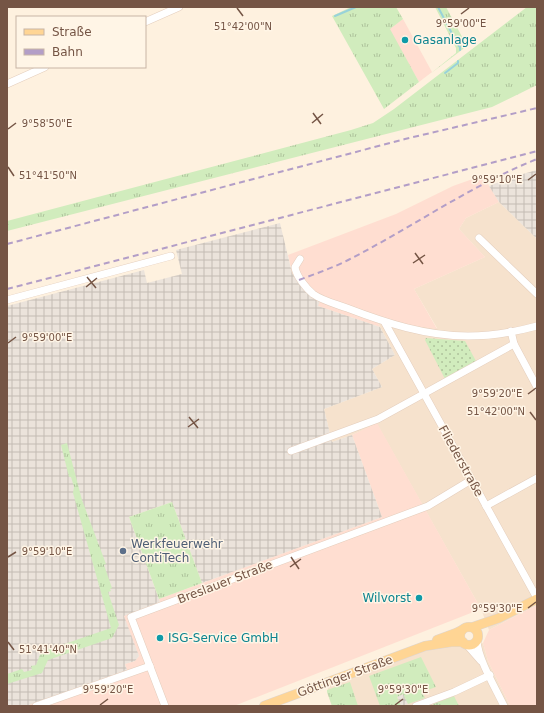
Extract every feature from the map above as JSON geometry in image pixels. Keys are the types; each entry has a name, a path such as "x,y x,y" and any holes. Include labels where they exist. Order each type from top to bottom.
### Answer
{"main road":[{"name":"Göttinger Straße","path":"425,646 451,642 472,645 476,634 499,618 537,599"},
{"name":"Göttinger Straße","path":"264,706 425,646 438,639 456,633 466,627 476,634"},
{"path":"462,630 460,636 465,643"}],"street":[{"path":"146,22 179,7"},
{"path":"7,84 43,68"},
{"path":"479,238 537,294"},
{"path":"7,300 171,256"},
{"path":"300,260 295,267 297,274 314,295 385,323 427,331 466,336 511,332 537,326"},
{"name":"Fliederstraße","path":"385,323 537,599"},
{"path":"511,332 514,344 537,387"},
{"path":"291,451 378,419 514,344"},
{"path":"486,506 537,478"},
{"name":"Breslauer Straße","path":"165,706 131,617 428,506 471,480"},
{"path":"476,634 477,646 483,664"},
{"path":"465,643 483,664 504,706"},
{"path":"36,706 150,666"},
{"path":"416,706 454,692 490,676"}],"shaded area":[{"path":"403,19 432,72 419,82 389,29"},
{"path":"537,170 537,239 499,202 489,186 512,177"},
{"path":"484,175 499,202 466,218 459,229 485,257 414,289 437,329 377,321 380,327 318,306 292,273 288,255 396,214 453,186"},
{"path":"499,202 537,239 537,605 489,630 481,609 377,424 332,442 324,409 382,387 372,369 395,355 377,321 437,328 414,289 485,257 459,229 466,218"},
{"path":"280,223 292,273 310,295 320,301 318,306 380,327 395,355 372,369 382,387 324,409 332,442 352,435 382,517 202,583 172,502 129,517 160,602 124,616 139,656 135,661 125,664 127,670 26,706 7,706 7,306 144,270 147,283 182,274 176,250"},
{"path":"377,423 481,609 234,706 26,706 127,670 125,664 135,661 139,656 123,616 160,602 159,599 382,517 352,435"},
{"path":"537,605 537,706 510,706 488,661 483,643 489,630"},
{"path":"455,643 469,649 483,643 488,661 510,706 332,706 327,692 329,686 437,646"},
{"path":"404,694 408,704 401,706 397,696"}],"green space":[{"path":"351,7 396,7 403,19 390,29 419,82 384,109 332,16"},
{"path":"435,7 446,7 467,46 430,74 456,53 456,48"},
{"path":"527,7 537,7 537,85 492,107 7,231 7,221 373,123 394,109"},
{"path":"426,338 465,341 476,361 445,379 425,340"},
{"path":"67,443 82,500 106,564 104,565 112,588 110,589 111,591 108,592 119,625 112,638 48,660 42,673 7,684 7,674 22,669 24,672 32,670 31,666 36,665 41,652 111,628 73,493 74,487 71,477 69,477 61,445"},
{"path":"172,502 202,583 159,599 129,517"},
{"path":"421,657 436,687 422,692 425,698 408,704 403,694 397,697 401,706 380,706 369,676"},
{"path":"350,682 358,706 332,706 327,690"},
{"path":"454,696 459,706 434,706 433,704"}],"waterway":[{"path":"335,16 356,7"},
{"path":"438,7 460,47 460,50"},
{"path":"445,73 458,63 458,61"}],"railway":[{"path":"7,244 405,139 537,108"},
{"path":"7,289 537,151"},
{"path":"299,280 346,261 375,246 466,193 513,169 537,159"}],"place":[{"name":"Gasanlage","path":"405,40"},
{"name":"Werkfeuerwehr ContiTech","path":"123,551"},
{"name":"Wilvorst","path":"419,598"},
{"name":"ISG-Service GmbH","path":"160,638"}]}
